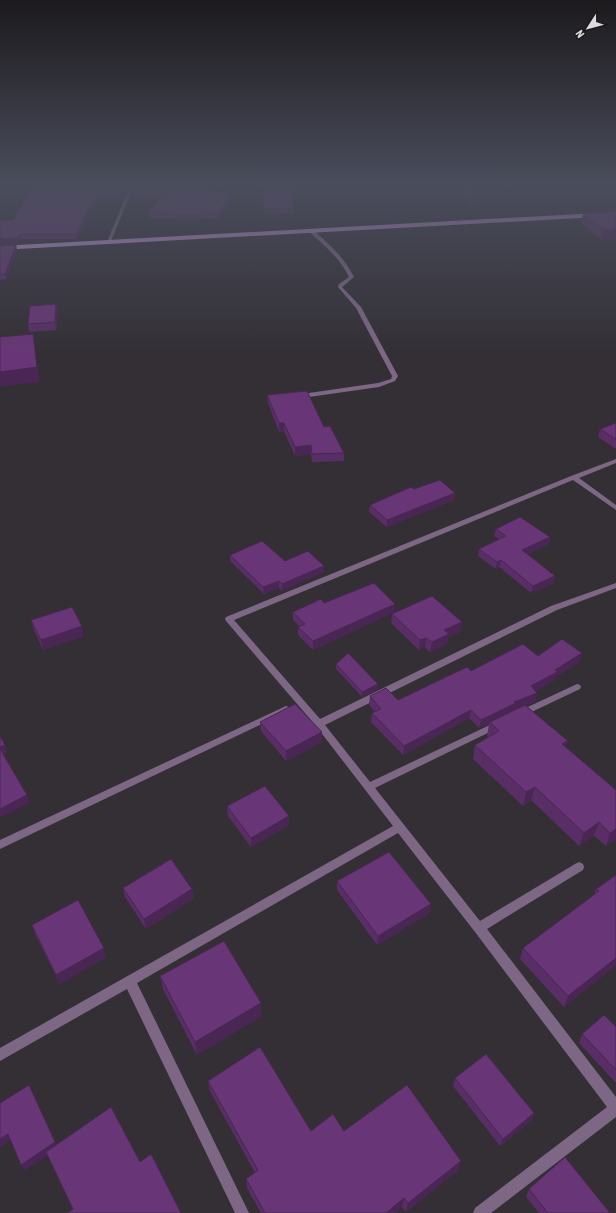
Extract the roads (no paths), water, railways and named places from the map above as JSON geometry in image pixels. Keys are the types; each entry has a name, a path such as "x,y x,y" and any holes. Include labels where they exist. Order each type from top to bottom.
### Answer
{"main road":[{"path":"0,248 132,241"}],"street":[{"path":"302,396 380,385 393,380 396,376 358,307 340,287 352,277 349,270 336,253 322,241"},
{"path":"480,1213 616,1108 479,928 319,724 229,619 573,477 616,461"},
{"path":"573,477 616,508"},
{"path":"319,724 554,608 616,585"},
{"path":"368,787 577,687"},
{"path":"0,845 300,702"},
{"path":"0,1055 399,827"},
{"path":"479,928 579,867"},
{"path":"130,982 242,1213"}]}
